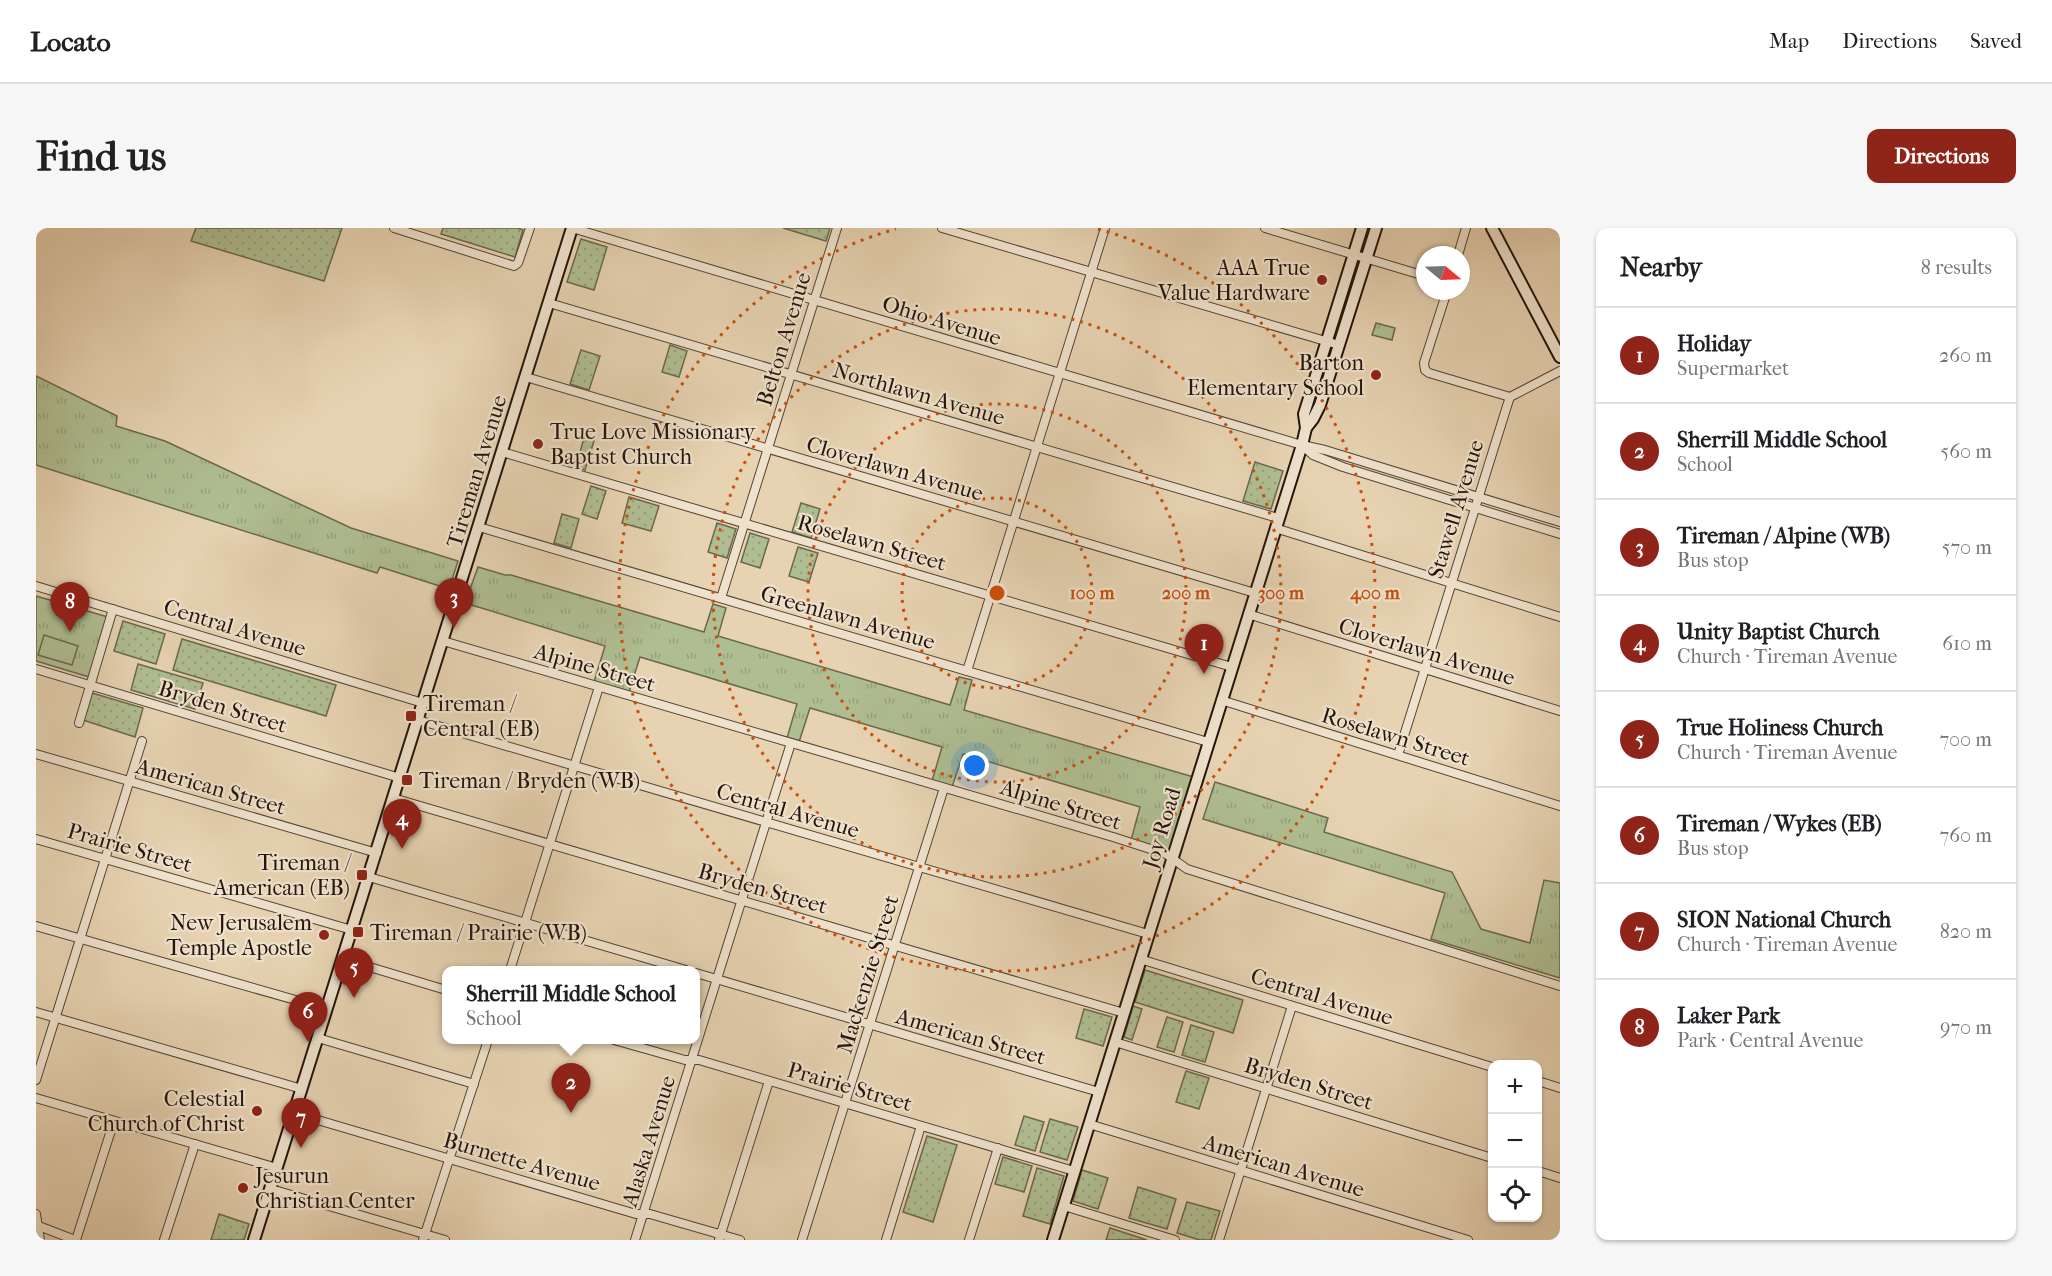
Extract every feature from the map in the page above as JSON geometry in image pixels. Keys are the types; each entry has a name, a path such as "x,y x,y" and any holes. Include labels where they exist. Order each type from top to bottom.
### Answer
{"street":[{"path":"394,228 514,266 518,263 530,228"},
{"name":"Ohio Avenue","path":"572,228 1060,374 1325,450 1560,522"},
{"name":"Tireman Avenue","path":"254,1240 572,228"},
{"name":"Belton Avenue","path":"721,598 837,228"},
{"path":"942,228 1339,345"},
{"path":"967,671 1105,228"},
{"path":"1265,228 1416,273"},
{"name":"Joy Road","path":"1053,1240 1302,445 1306,428 1304,414 1362,228"},
{"name":"Joy Road","path":"1306,428 1320,405 1376,228"},
{"path":"1461,246 1466,228"},
{"path":"1492,228 1560,357"},
{"path":"1444,300 1424,363 1428,373 1510,397 1560,371"},
{"name":"Northlawn Avenue","path":"549,303 1037,447 1277,523 1451,583 1560,617"},
{"name":"Cloverlawn Avenue","path":"526,377 1255,592"},
{"name":"Stawell Avenue","path":"1398,755 1510,397"},
{"name":"Ohio Avenue","path":"1302,445 1322,459 1560,534"},
{"name":"Roselawn Street","path":"502,452 1232,667"},
{"path":"1387,481 1390,470"},
{"name":"Greenlawn Avenue","path":"479,527 1208,742"},
{"name":"Central Avenue","path":"36,586 423,703"},
{"path":"79,723 113,609"},
{"name":"Cloverlawn Avenue","path":"1248,614 1560,711"},
{"name":"Alpine Street","path":"443,641 1113,837 1166,855 1187,869 1560,986"},
{"name":"Bryden Street","path":"36,669 400,778"},
{"path":"511,966 599,687"},
{"name":"Roselawn Street","path":"1221,700 1560,806"},
{"name":"Central Avenue","path":"418,720 1148,934"},
{"path":"36,1080 142,741"},
{"name":"Alaska Avenue","path":"700,1034 791,743"},
{"name":"American Street","path":"36,754 377,853"},
{"name":"Mackenzie Street","path":"802,1240 944,788"},
{"name":"Bryden Street","path":"393,798 1124,1013"},
{"name":"Prairie Street","path":"36,839 352,930"},
{"path":"369,877 672,966"},
{"path":"36,926 327,1009"},
{"path":"343,959 442,989"},
{"name":"Central Avenue","path":"1140,959 1488,1066"},
{"name":"American Street","path":"700,974 1099,1092"},
{"path":"1219,1240 1292,1006"},
{"path":"36,1012 302,1089"},
{"path":"318,1038 474,1084"},
{"name":"Bryden Street","path":"1114,1042 1488,1157"},
{"path":"424,1237 487,1044"},
{"name":"Prairie Street","path":"628,1044 684,1060 699,1060 1074,1171"},
{"name":"Alaska Avenue","path":"635,1240 697,1044"},
{"path":"720,1237 769,1081"},
{"path":"1542,1082 1560,1088"},
{"path":"36,1098 277,1168"},
{"name":"Burnette Avenue","path":"294,1113 636,1214 650,1214 720,1237 740,1240"},
{"path":"37,1225 75,1240 114,1120"},
{"name":"American Avenue","path":"1089,1124 1468,1240"},
{"path":"886,1240 921,1126"},
{"path":"164,1240 195,1144"},
{"path":"969,1240 998,1148"},
{"path":"1542,1172 1560,1178"},
{"path":"271,1188 424,1237 445,1240"},
{"path":"1064,1206 1175,1240"},
{"path":"36,1214 40,1240"}],"green space":[{"path":"196,228 342,228 324,281 191,241"},
{"path":"443,228 518,228 523,230 515,257 441,234"},
{"path":"783,228 830,228 826,241"},
{"path":"581,239 607,247 594,290 567,282"},
{"path":"1376,323 1395,328 1392,340 1372,335"},
{"path":"670,345 687,351 679,377 662,372"},
{"path":"581,350 600,356 589,390 570,384"},
{"path":"36,376 117,416 116,426 165,441 351,528 458,561 449,589 380,567 377,573 36,465"},
{"path":"584,438 594,441 585,470 576,467"},
{"path":"1255,462 1283,471 1271,509 1243,501"},
{"path":"591,486 606,491 597,519 582,514"},
{"path":"629,497 659,506 651,531 622,523"},
{"path":"801,503 820,509 811,538 792,532"},
{"path":"562,514 579,519 571,548 554,543"},
{"path":"717,523 736,529 727,558 708,552"},
{"path":"750,533 769,539 760,568 741,562"},
{"path":"798,547 818,553 809,582 789,576"},
{"path":"478,567 704,632 713,604 726,608 718,636 950,705 959,677 972,680 964,710 1197,778 1172,856 1130,844 1140,807 963,754 952,787 932,781 942,747 810,708 799,742 787,738 797,704 640,657 629,692 594,682 605,646 465,603"},
{"path":"36,596 108,617 89,677 36,661"},
{"path":"123,621 165,634 156,664 114,651"},
{"path":"44,635 78,646 72,665 38,655"},
{"path":"182,639 336,685 326,716 173,670"},
{"path":"138,664 203,683 195,709 131,690"},
{"path":"92,693 143,708 135,737 83,720"},
{"path":"1215,782 1328,818 1324,832 1452,872 1481,929 1530,943 1544,880 1560,883 1560,978 1431,939 1445,893 1203,819"},
{"path":"1145,970 1243,1000 1233,1033 1135,1002"},
{"path":"1133,1006 1142,1009 1132,1040 1124,1037"},
{"path":"1084,1009 1112,1017 1103,1046 1076,1038"},
{"path":"1167,1017 1183,1022 1174,1052 1157,1047"},
{"path":"1191,1025 1214,1032 1205,1062 1182,1055"},
{"path":"1186,1071 1209,1078 1199,1109 1176,1102"},
{"path":"1024,1116 1044,1122 1035,1151 1015,1145"},
{"path":"1050,1119 1078,1127 1067,1160 1040,1152"},
{"path":"927,1136 957,1145 933,1222 903,1212"},
{"path":"1003,1157 1032,1166 1024,1192 995,1184"},
{"path":"1037,1168 1064,1176 1050,1224 1023,1216"},
{"path":"1082,1170 1108,1178 1098,1209 1073,1201"},
{"path":"1138,1187 1176,1199 1167,1229 1129,1218"},
{"path":"1187,1202 1220,1211 1211,1240 1200,1240 1177,1233"},
{"path":"219,1214 249,1224 244,1240 211,1240"},
{"path":"1110,1228 1147,1240 1106,1240"}],"place":[{"name":"AAA True Value Hardware","path":"1322,280"},
{"name":"Barton Elementary School","path":"1376,375"},
{"name":"True Love Missionary Baptist Church","path":"538,444"},
{"name":"Tireman / Alpine (WB)","path":"454,628"},
{"name":"Laker Park","path":"70,632"},
{"name":"Holiday","path":"1204,674"},
{"name":"Tireman / Central (EB)","path":"411,716"},
{"name":"Tireman / Bryden (WB)","path":"407,780"},
{"name":"Unity Baptist Church","path":"402,849"},
{"name":"Tireman / American (EB)","path":"362,875"},
{"name":"Tireman / Prairie (WB)","path":"358,932"},
{"name":"New Jerusalem Temple Apostle","path":"324,935"},
{"name":"True Holiness Church","path":"354,998"},
{"name":"Tireman / Wykes (EB)","path":"308,1042"},
{"name":"Celestial Church of Christ","path":"257,1111"},
{"name":"Sherrill Middle School","path":"571,1113"},
{"name":"SION National Church","path":"301,1148"},
{"name":"Jesurun Christian Center","path":"243,1188"}]}
